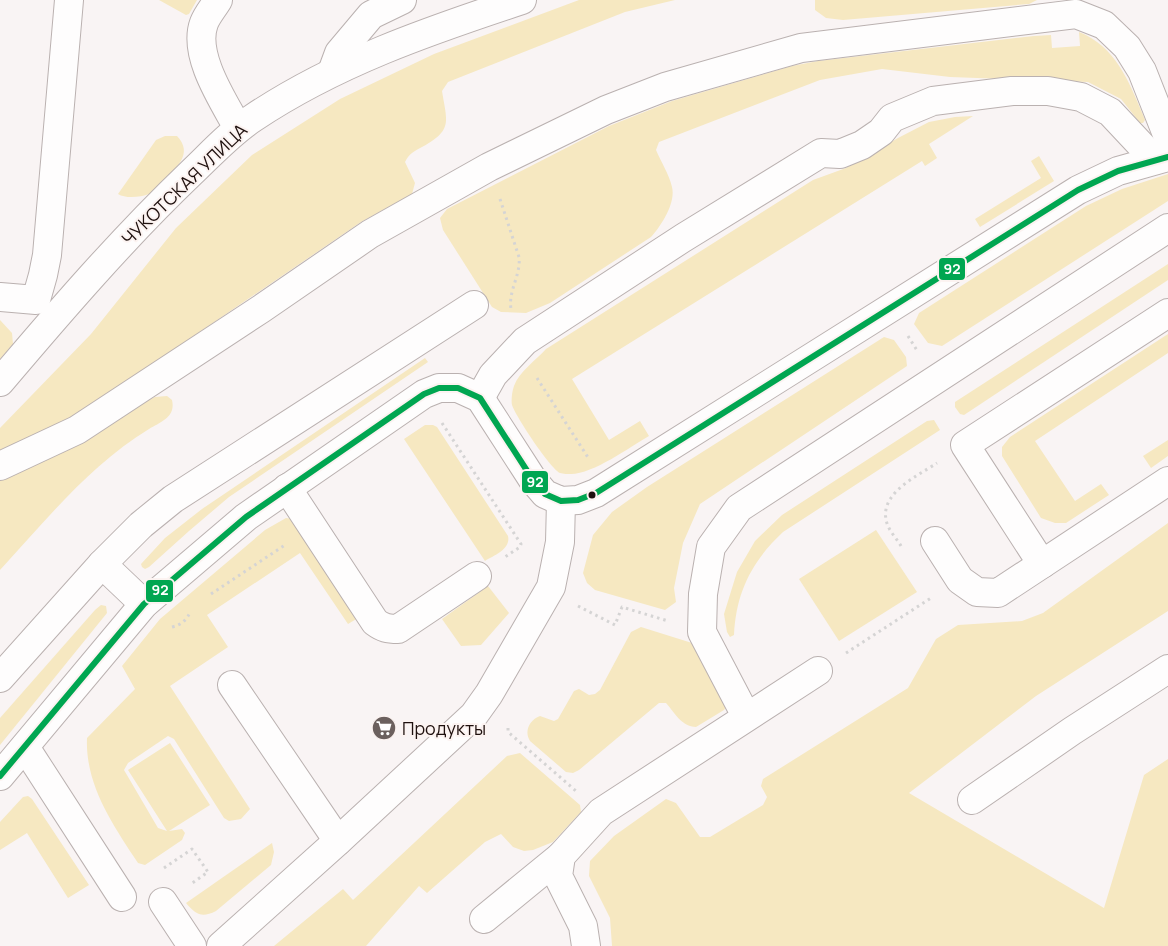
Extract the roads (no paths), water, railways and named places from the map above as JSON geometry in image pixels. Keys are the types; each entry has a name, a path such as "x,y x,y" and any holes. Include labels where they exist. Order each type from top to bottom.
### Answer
{"street":[{"path":"0,296 47,307 43,275 47,255 69,0"},
{"path":"218,0 204,22 201,33 203,54 211,79 238,128"},
{"path":"332,72 339,53 371,15 402,0"},
{"name":"ЧУКОТСКАЯ УЛИЦА","path":"0,382 47,307 238,128 287,97 364,57 426,32 522,0"},
{"path":"0,466 78,430 261,309 370,234 489,167 606,110 666,87 801,48 1076,14 1104,26 1127,48 1142,71 1164,151"},
{"path":"480,398 493,375 521,344 683,238 821,153 840,154 862,145 881,132 892,118 933,101 1012,91 1048,92 1081,98 1110,112 1164,151"},
{"path":"0,776 136,613 246,517 424,394 439,388 458,388 480,398 533,480 545,494 561,500 578,500 596,494 1078,190 1164,151"},
{"path":"746,716 702,632 704,594 712,547 739,508 1168,228"},
{"path":"0,678 102,564 141,525 173,499 474,305"},
{"path":"1042,564 965,445 1168,313"},
{"path":"935,541 960,580 977,592 998,593 1168,481"},
{"path":"287,488 375,622 388,630 398,629 477,576"},
{"path":"221,946 474,715 489,694 551,586 560,542 561,500"},
{"path":"102,564 136,613"},
{"path":"972,800 1072,731 1168,669"},
{"path":"484,919 560,856 601,812 818,670"},
{"path":"232,685 338,841"},
{"path":"25,747 122,896"},
{"path":"560,856 558,876 582,926 586,946"},
{"path":"163,902 192,946"}],"place":[{"name":"Продукты","path":"384,728"}]}
